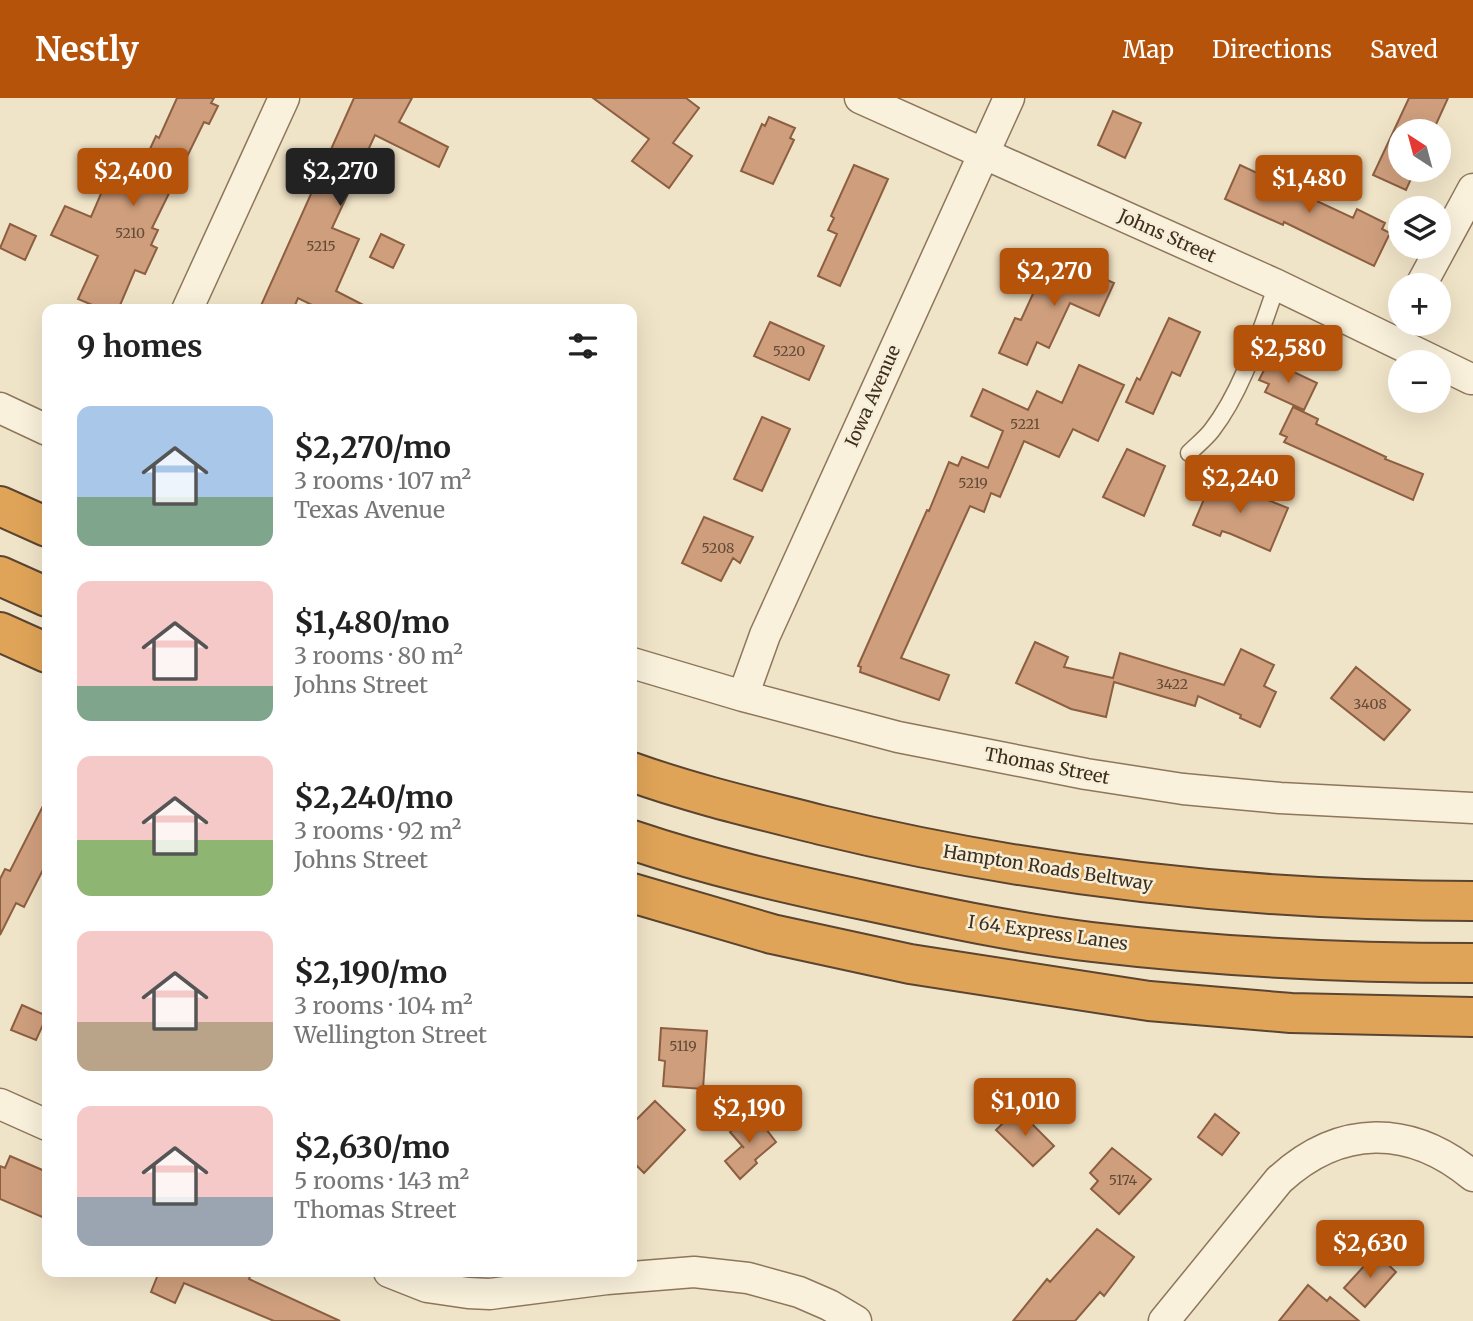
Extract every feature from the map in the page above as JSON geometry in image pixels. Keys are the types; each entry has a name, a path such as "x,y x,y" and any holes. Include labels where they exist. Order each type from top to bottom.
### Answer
{"highway":[{"path":"0,506 42,525"},
{"path":"0,576 42,595"},
{"path":"0,632 42,651"},
{"name":"Hampton Roads Beltway","path":"637,774 745,806 874,838 1030,868 1147,885 1275,896 1473,901"},
{"name":"I 64 Express Lanes","path":"637,841 784,884 946,918 1090,942 1232,956 1399,963 1473,963"},
{"path":"637,894 772,934 910,964 1123,997 1291,1013 1473,1017"}],"street":[{"path":"190,304 284,98"},
{"name":"Johns Street","path":"860,98 1277,285 1388,328"},
{"name":"Iowa Avenue","path":"743,696 765,635 1009,98"},
{"path":"1427,273 1473,188"},
{"name":"Johns Street","path":"1405,336 1471,379"},
{"path":"0,408 42,428"},
{"name":"Thomas Street","path":"637,664 898,737 1086,774 1183,789 1280,798 1473,808"},
{"path":"0,1104 42,1123"},
{"path":"1164,1321 1279,1180 1296,1164 1320,1149 1353,1139 1398,1138 1426,1146 1446,1156 1473,1176"},
{"path":"637,1277 694,1272 748,1278 799,1292 856,1321"},
{"path":"402,1277 427,1287 473,1283 490,1294 632,1277"}],"lane":[{"path":"1189,453 1211,431 1228,406 1255,347 1277,285"}],"building":[{"path":"177,98 214,98 211,103 218,106 209,124 204,122 152,228 158,230 151,245 157,248 145,274 135,270 121,304 90,304 78,299 98,256 51,235 65,206 91,217 103,189 113,193 130,158 143,164 156,136 159,138"},
{"path":"354,98 412,98 399,122 448,147 439,167 375,135 332,228 359,239 336,291 361,304 310,304 298,298 296,304 262,304"},
{"path":"593,98 686,98 699,108 673,143 692,156 669,188 632,161 649,139"},
{"path":"1409,98 1448,98 1438,119 1399,119"},
{"path":"1113,111 1141,123 1125,158 1098,145"},
{"path":"769,117 795,128 790,138 794,140 773,184 741,171 762,124 765,126"},
{"path":"1388,143 1388,182 1373,175"},
{"path":"854,165 888,179 840,286 818,276 837,234 828,230 834,218 831,216"},
{"path":"1240,165 1353,218 1357,209 1385,223 1382,229 1388,232 1388,237 1374,266 1284,222 1283,225 1225,199"},
{"path":"1388,182 1410,182 1406,190"},
{"path":"10,224 36,236 25,260 0,248"},
{"path":"381,234 404,245 393,268 370,257"},
{"path":"1047,263 1062,270 1065,264 1075,269 1076,266 1114,283 1099,316 1070,303 1049,348 1037,342 1027,365 999,353 1015,318 1021,320"},
{"path":"1169,318 1200,332 1180,376 1172,372 1153,414 1126,402 1137,378 1140,380"},
{"path":"770,322 824,346 809,380 754,356"},
{"path":"1268,362 1317,383 1304,410 1265,392 1269,384 1259,380"},
{"path":"1079,365 1124,385 1098,441 1073,429 1059,457 1024,441 1000,497 991,493 984,512 970,506 901,658 949,675 939,700 860,672 861,667 858,666 949,462 958,466 962,457 988,468 1003,431 971,416 983,389 1028,410 1037,391 1062,403"},
{"path":"1293,407 1318,419 1316,424 1386,457 1385,459 1423,474 1413,500 1284,442 1287,437 1280,434"},
{"path":"762,417 790,429 762,491 734,479"},
{"path":"1127,449 1165,466 1144,516 1103,497"},
{"path":"1213,478 1288,508 1270,551 1231,534 1222,531 1220,536 1193,525"},
{"path":"704,517 753,537 740,563 733,558 721,581 682,563"},
{"path":"1035,642 1068,657 1064,667 1113,678 1120,653 1224,685 1241,649 1274,665 1264,686 1276,692 1260,727 1240,718 1241,715 1198,696 1195,706 1114,682 1106,717 1071,709 1016,683"},
{"path":"1356,667 1410,710 1384,740 1331,698"},
{"path":"42,808 42,872 24,907 16,903 0,935 0,879 5,869 10,871"},
{"path":"22,1005 42,1014 42,1027 36,1040 11,1030"},
{"path":"661,1028 707,1031 703,1089 663,1086 665,1061 659,1060"},
{"path":"655,1101 685,1130 644,1173 637,1166 637,1119"},
{"path":"1017,1109 1054,1146 1033,1166 996,1130"},
{"path":"753,1112 776,1142 755,1160 757,1163 740,1179 725,1161 742,1146 744,1148 730,1132"},
{"path":"1215,1114 1239,1133 1222,1155 1198,1137"},
{"path":"1112,1148 1151,1179 1119,1214 1091,1189 1098,1181 1090,1173"},
{"path":"10,1156 42,1170 42,1217 0,1199 0,1166 5,1168"},
{"path":"1097,1229 1134,1257 1104,1296 1100,1292 1075,1321 1013,1321 1047,1279 1050,1282"},
{"path":"1376,1253 1396,1272 1365,1307 1344,1288"},
{"path":"157,1277 250,1277 249,1279 340,1321 274,1321 184,1283 175,1303 151,1292"},
{"path":"1308,1285 1327,1301 1330,1297 1359,1321 1279,1321"}]}
